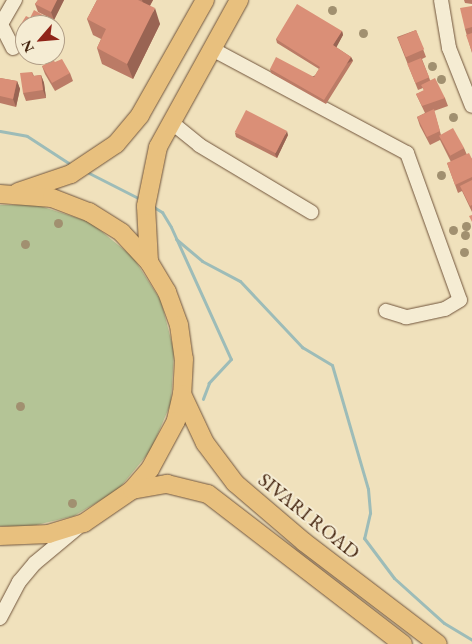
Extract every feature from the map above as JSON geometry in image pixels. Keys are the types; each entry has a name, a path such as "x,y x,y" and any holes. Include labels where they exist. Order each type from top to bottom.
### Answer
{"main road":[{"path":"6,194 71,174 116,144 140,115 205,0"},
{"path":"149,262 145,234 148,187 158,147 239,0"},
{"path":"0,536 49,534 84,523 132,490 165,446 182,394 184,359 179,324 167,292 149,262 122,233 89,212 52,198 6,194"},
{"name":"SIVARI ROAD","path":"182,394 205,443 235,483 304,542 438,644"},
{"path":"132,490 168,484 208,494 403,644"}],"street":[{"path":"14,48 1,24 15,0"},
{"path":"441,0 449,48 466,76 472,106"},
{"path":"212,49 407,152 460,300 445,309 406,317 386,311"},
{"path":"171,122 199,145 310,212"},
{"path":"0,618 20,582 34,563 84,523"}],"green space":[{"path":"0,205 37,205 90,222 133,257 161,301 174,351 171,403 151,450 118,490 74,516 24,528 0,526"}],"building":[{"path":"38,0 57,0 51,12 35,4"},
{"path":"97,0 138,0 155,8 127,64 97,48 106,29 87,19"},
{"path":"297,4 342,31 333,45 351,57 324,100 270,69 276,57 314,77 320,67 276,39"},
{"path":"472,6 472,27 465,29 460,8"},
{"path":"34,10 43,15 32,15"},
{"path":"416,30 424,49 406,57 398,38"},
{"path":"472,33 472,52 466,35"},
{"path":"421,58 429,77 415,83 407,64"},
{"path":"65,64 70,73 52,83 42,66"},
{"path":"32,72 33,76 41,75 43,90 23,93 20,73"},
{"path":"0,78 17,81 13,99 0,96"},
{"path":"435,78 445,98 422,106 416,94 424,90 421,85"},
{"path":"434,109 440,131 427,137 417,117"},
{"path":"246,110 287,131 276,153 235,132"},
{"path":"453,128 464,148 450,156 439,136"},
{"path":"469,153 472,159 472,177 455,185 447,163"},
{"path":"472,180 472,205 470,206 460,186"}],"waterway":[{"path":"0,131 27,136 73,166"},
{"path":"87,172 140,199"},
{"path":"152,206 162,212 171,227 231,359 209,383 203,399"},
{"path":"176,239 202,261 240,281 302,347 332,365 368,489 370,513 364,538 394,578 444,623 472,640"}]}
